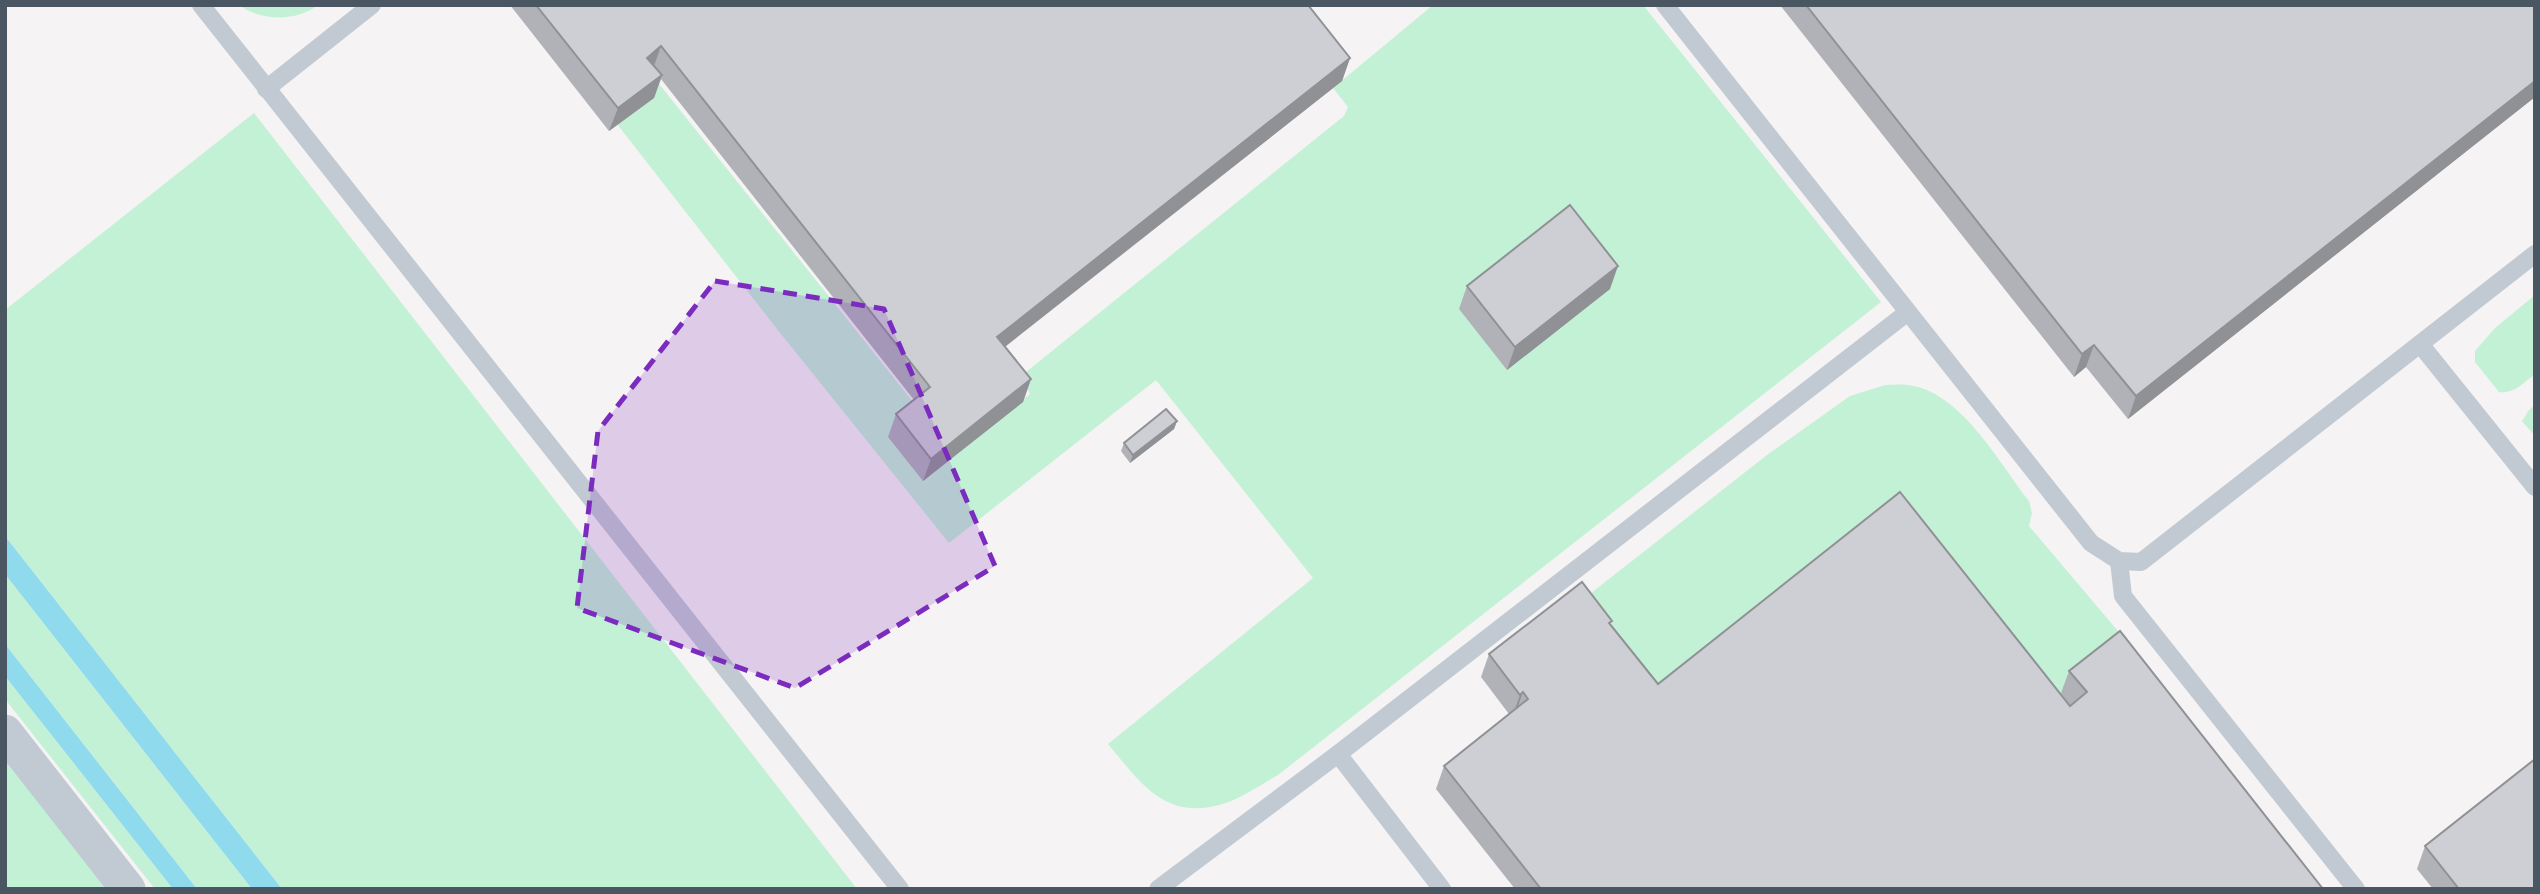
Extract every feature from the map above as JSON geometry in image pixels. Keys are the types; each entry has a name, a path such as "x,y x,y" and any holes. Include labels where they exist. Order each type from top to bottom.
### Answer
{"street":[{"path":"5,732 128,889"}],"lane":[{"path":"201,5 900,889"},
{"path":"266,89 372,5"},
{"path":"1665,5 2091,543 2119,561 2141,562 2535,254"},
{"path":"1158,889 1338,754 1908,312"},
{"path":"2420,344 2535,487"},
{"path":"2119,561 2123,596 2356,889"},
{"path":"1338,754 1443,889"}],"highlighted area":[{"path":"715,281 884,309 995,566 795,688 577,608 598,431"}],"green space":[{"path":"239,5 318,5 309,11 289,17 268,17"},
{"path":"596,5 918,408 926,477 1030,394 1021,376 1344,116 1348,107 1333,88 1433,5 1643,5 1881,302 1278,775 1227,803 1200,808 1183,807 1168,802 1142,784 1108,744 1313,578 1156,380 949,543 585,83"},
{"path":"254,113 857,889 282,889 5,536 5,310"},
{"path":"2535,295 2535,374 2514,390 2499,392 2475,362 2475,351 2495,328"},
{"path":"1885,385 1907,385 1926,390 1944,400 1977,431 2029,501 2032,513 2029,526 2134,650 2113,654 2062,694 2079,716 1649,705 1572,608 1767,455 1850,396"},
{"path":"2535,405 2535,436 2522,421"},
{"path":"5,574 252,889 197,889 5,644"},
{"path":"5,676 173,889 155,889 5,699"},
{"path":"5,756 110,889 5,889"}],"water":[{"path":"5,536 282,889 252,889 5,574"},
{"path":"5,644 197,889 173,889 5,676"}],"building":[{"path":"536,5 1308,5 1350,58 997,337 1031,379 931,459 896,414 930,387 661,46 647,58 662,75 618,108"},
{"path":"1806,5 2535,5 2535,81 2136,396 2094,345 2082,354"},
{"path":"1570,205 1618,266 1515,347 1467,286"},
{"path":"1166,409 1177,421 1133,455 1124,443"},
{"path":"1900,492 2070,706 2087,692 2069,671 2120,631 2323,889 1541,889 1444,766 1528,699 1523,692 1520,695 1489,654 1582,582 1612,621 1609,623 1658,684"},
{"path":"2535,759 2535,889 2459,889 2425,846"}]}
